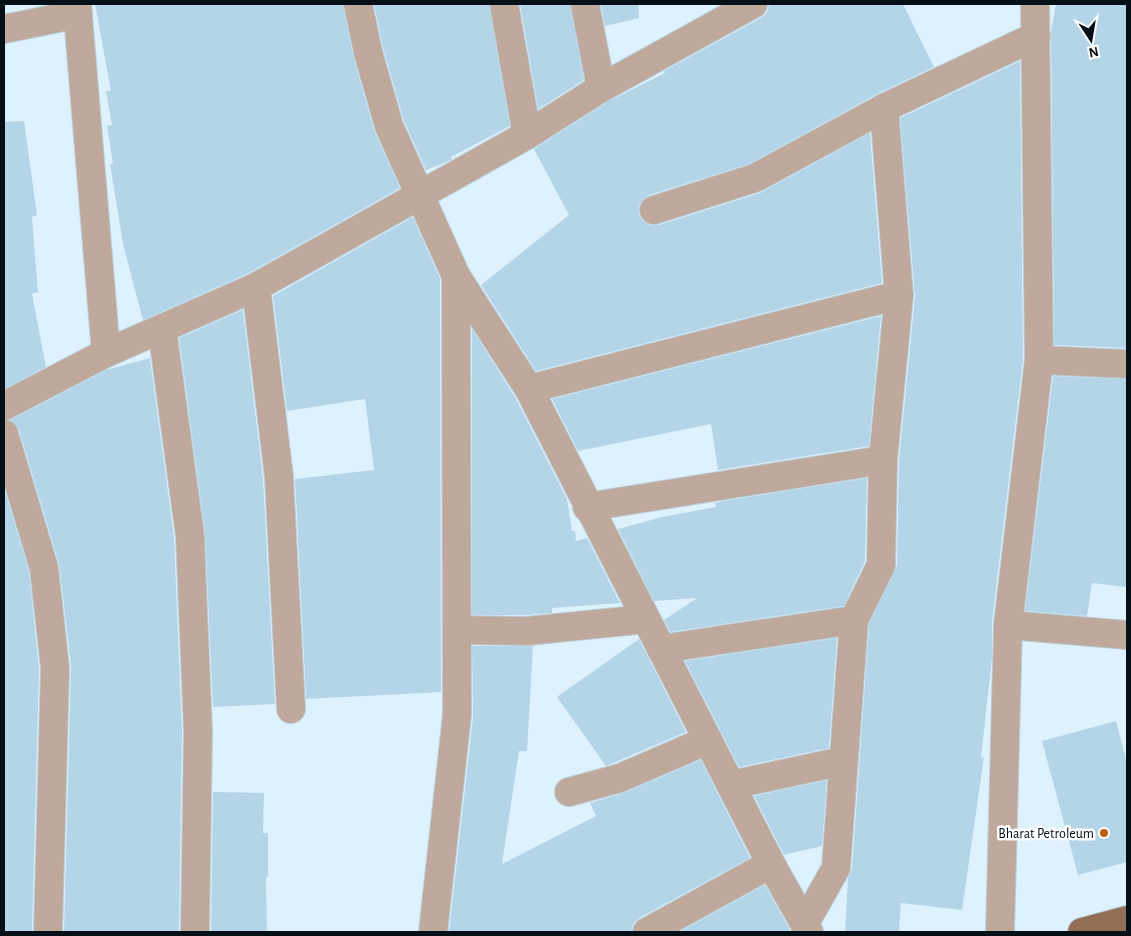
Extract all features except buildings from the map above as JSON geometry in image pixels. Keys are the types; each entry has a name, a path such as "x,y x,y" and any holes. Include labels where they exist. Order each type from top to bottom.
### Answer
{"main road":[{"path":"1082,932 1127,920"}],"street":[{"path":"358,4 368,52 388,126 456,276 529,389 587,507 771,864 807,928"},
{"path":"504,4 527,135"},
{"path":"584,4 600,88"},
{"path":"4,406 106,353 162,330 256,286 527,135 717,13 753,4"},
{"path":"1000,932 1008,625 1039,360 1035,4"},
{"path":"4,29 78,9 106,353"},
{"path":"654,210 755,178 884,108 1036,36"},
{"path":"807,928 836,868 854,620 881,565 884,460 899,295 884,108"},
{"path":"433,932 457,715 456,276"},
{"path":"256,286 279,477 291,709"},
{"path":"529,389 899,295"},
{"path":"162,330 190,536 198,731 195,932"},
{"path":"1039,360 1127,364"},
{"path":"4,434 44,568 55,668 48,932"},
{"path":"587,507 884,460"},
{"path":"457,630 528,631 646,619"},
{"path":"661,649 854,620"},
{"path":"1008,625 1127,635"},
{"path":"569,792 620,778 708,740"},
{"path":"731,785 843,761"},
{"path":"648,932 771,864"}],"place":[{"name":"Bharat Petroleum","path":"1104,833"}]}
